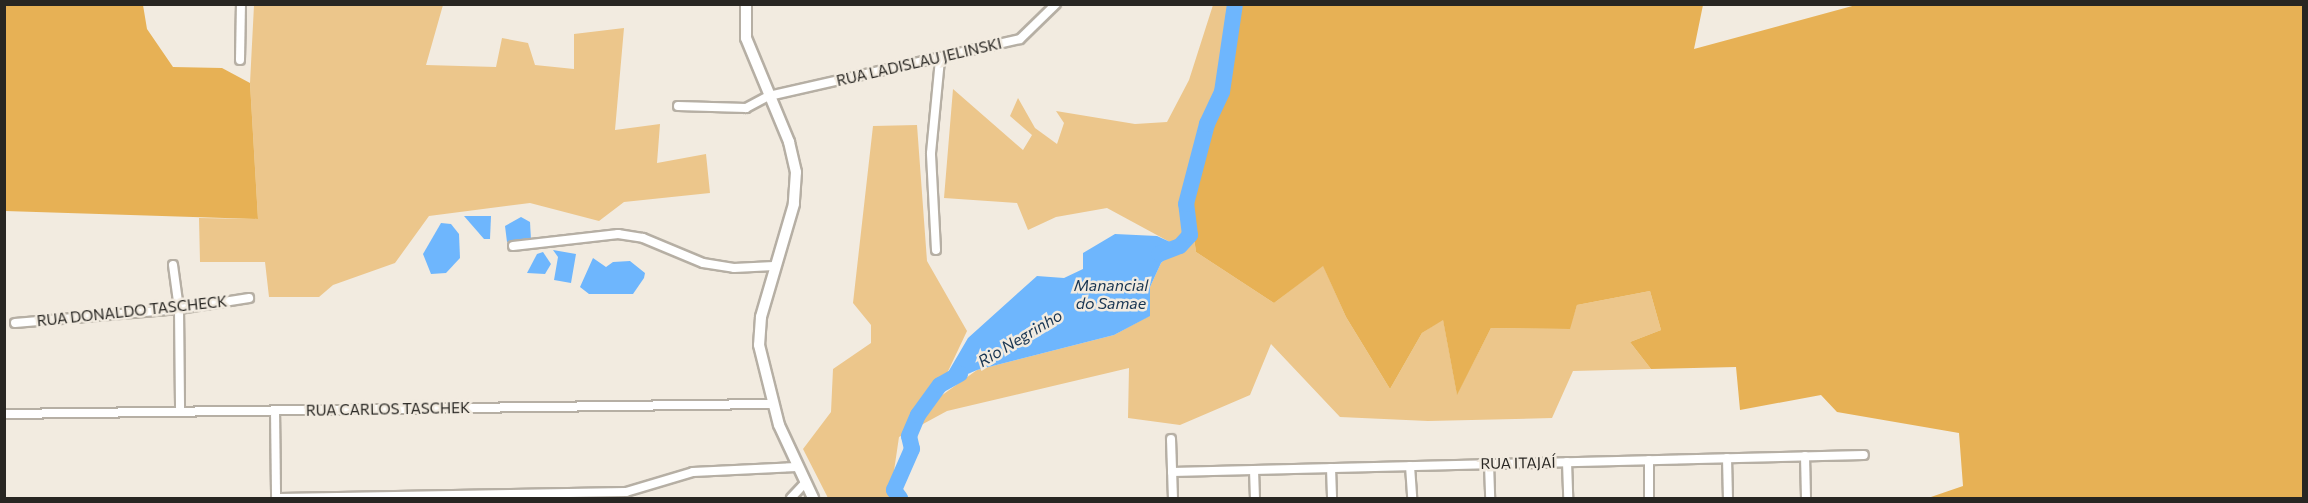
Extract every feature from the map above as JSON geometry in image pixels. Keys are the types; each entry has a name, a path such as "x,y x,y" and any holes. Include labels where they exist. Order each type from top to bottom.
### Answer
{"main road":[{"path":"746,4 746,38 796,172 794,204 774,266 759,337 771,404 813,498"}],"street":[{"path":"240,60 241,4"},
{"name":"RUA LADISLAU JELINSKI","path":"678,106 746,108 769,96 1020,39 1056,4"},
{"path":"936,250 931,153 940,59"},
{"path":"513,246 618,234 643,238 703,263 747,269 774,266"},
{"path":"173,265 179,309 180,411"},
{"name":"RUA DONALDO TASCHECK","path":"15,323 179,309 249,298"},
{"name":"RUA CARLOS TASCHEK","path":"4,414 771,404"},
{"path":"275,410 278,498 626,492 693,472 797,466"},
{"path":"1171,439 1173,498"},
{"name":"RUA ITAJAÍ","path":"1172,472 1864,454"},
{"path":"1805,456 1806,498"},
{"path":"1727,458 1728,498"},
{"path":"1649,460 1649,498"},
{"path":"1567,462 1568,498"},
{"path":"1489,464 1490,498"},
{"path":"1410,466 1412,498"},
{"path":"1331,468 1332,498"},
{"path":"1254,470 1255,498"},
{"path":"791,498 805,483"}],"shaded area":[{"path":"5,4 143,5 147,29 173,67 222,68 250,83 258,219 5,211"},
{"path":"254,5 443,5 426,65 496,67 502,38 528,43 535,65 574,69 574,34 624,28 615,130 660,124 657,163 706,154 710,193 624,202 599,221 530,203 429,216 395,263 333,285 319,297 269,297 265,262 200,262 199,218 258,219 250,83"},
{"path":"1213,5 1231,5 1226,10 1217,83 1186,181 1196,252 1274,303 1323,265 1346,317 1390,389 1422,333 1443,319 1457,394 1491,328 1569,329 1577,305 1650,291 1661,330 1630,342 1651,369 1573,371 1552,418 1428,421 1340,417 1271,344 1250,395 1180,425 1128,418 1129,368 947,411 899,437 890,498 828,498 803,449 831,412 833,369 871,343 871,325 853,303 873,126 917,125 927,261 967,331 934,401 977,370 1114,335 1149,316 1150,287 1161,263 1179,247 1107,208 1056,217 1028,230 1017,203 944,198 953,89 1023,150 1032,135 1010,116 1018,98 1035,128 1057,144 1064,123 1056,111 1135,124 1167,122 1189,80"},
{"path":"1231,5 1703,5 1694,49 1856,5 2303,5 2303,498 1928,498 1963,486 1959,433 1837,412 1821,395 1740,410 1736,367 1651,369 1630,342 1661,330 1650,291 1577,305 1570,329 1491,328 1457,395 1443,320 1422,333 1390,389 1346,317 1323,266 1274,303 1196,252 1186,181 1217,83 1226,10"}],"water":[{"path":"464,216 491,216 490,239 484,239"},
{"path":"521,217 530,222 531,240 507,242 505,226"},
{"path":"441,223 451,224 459,234 460,258 446,273 431,274 423,254"},
{"name":"Manancial do Samae","path":"1115,234 1157,236 1179,246 1161,263 1150,287 1150,316 1114,335 977,370 940,386 968,338 1037,276 1064,278 1083,269 1083,253"},
{"path":"553,250 576,254 571,283 554,280 558,257"},
{"path":"543,252 551,264 545,274 527,273 537,254"},
{"path":"593,258 606,267 613,262 630,261 645,273 644,278 633,294 589,294 580,287"}],"waterway":[{"name":"Rio Negrinho","path":"1159,254 1180,246 1190,235 1186,204 1207,124 1222,92 1235,4"},
{"name":"Rio Negrinho","path":"900,498 894,490 912,449 909,436 918,415 940,385 960,374"}]}
